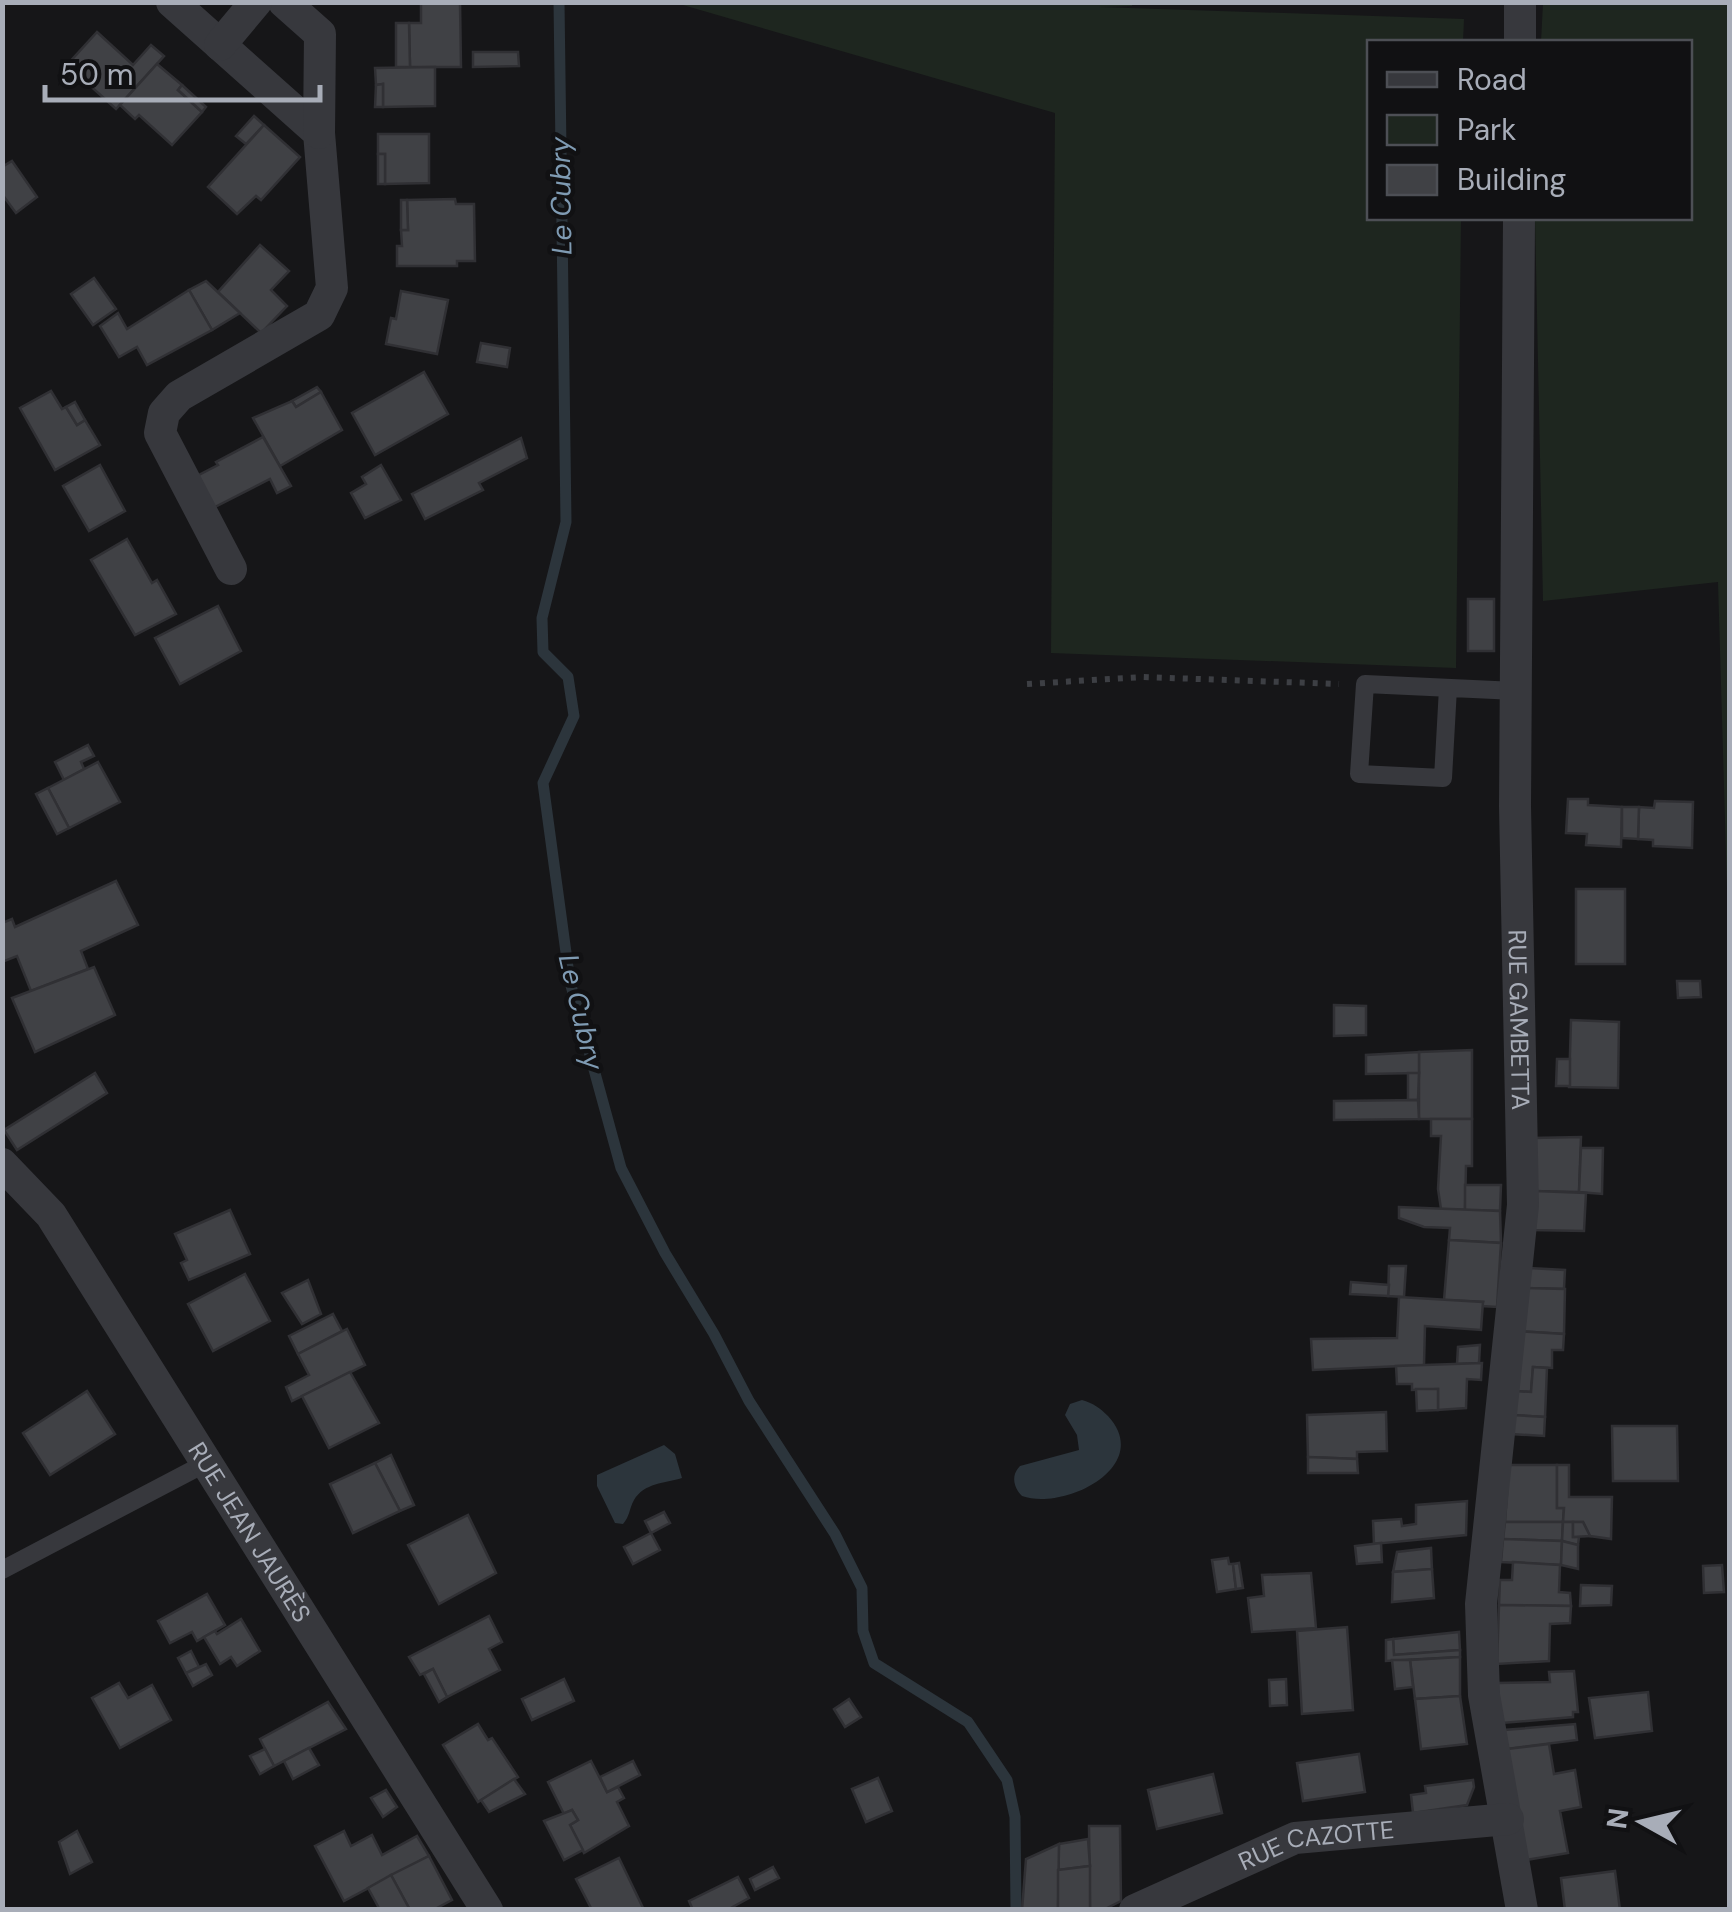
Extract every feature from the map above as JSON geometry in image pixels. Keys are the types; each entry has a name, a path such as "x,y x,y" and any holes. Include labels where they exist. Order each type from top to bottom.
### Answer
{"street":[{"path":"172,2 319,132"},
{"path":"220,45 256,2"},
{"path":"231,568 160,433 164,413 179,396 319,315 332,288 319,132 320,34 284,2"},
{"path":"1520,2 1520,40"},
{"name":"RUE GAMBETTA","path":"1519,220 1516,692 1522,1205 1481,1604 1484,1695 1522,1910"},
{"name":"RUE JEAN JAURÈS","path":"2,1164 51,1215 486,1910"},
{"name":"RUE CAZOTTE","path":"1135,1910 1295,1838 1508,1818"}],"lane":[{"path":"1448,688 1443,778 1359,774 1365,684 1448,688 1516,692"},
{"path":"2,1570 206,1463"}],"path":[{"path":"1026,684 1144,677 1365,684"}],"green space":[{"path":"1133,2 1132,6 1099,7 1464,19 1463,40 1367,40 1367,220 1461,220 1456,668 1051,653 1055,113 676,3"},
{"path":"1543,3 1729,3 1729,957 1718,582 1543,601 1535,220 1692,220 1692,40 1541,40"}],"shaded area":[{"path":"1082,1400 1105,1413 1119,1434 1120,1452 1112,1467 1098,1480 1060,1497 1022,1496 1014,1481 1020,1466 1079,1450 1077,1435 1065,1415 1070,1404"},
{"path":"664,1445 675,1454 682,1478 643,1490 623,1524 615,1523 597,1486 597,1475"}],"building":[{"path":"421,2 460,2 461,67 410,67 409,23 421,23"},
{"path":"396,23 409,23 410,67 396,67"},
{"path":"97,32 133,65 151,45 164,56 116,109 67,65"},
{"path":"473,52 518,52 519,66 473,67"},
{"path":"157,64 182,85 178,90 202,112 172,145 139,115 135,119 120,105"},
{"path":"435,67 435,106 383,107 383,84 376,85 375,68"},
{"path":"383,84 383,107 375,107 376,85"},
{"path":"182,85 206,107 202,112 178,90"},
{"path":"254,116 264,125 246,144 236,136"},
{"path":"264,125 300,157 261,200 256,196 237,214 208,187"},
{"path":"378,134 429,134 429,183 385,184 385,154 378,154"},
{"path":"378,154 385,154 385,184 378,184"},
{"path":"12,161 37,197 16,213 2,194 2,167"},
{"path":"455,199 456,204 474,204 475,261 457,261 457,266 397,266 401,230 408,230 407,200"},
{"path":"401,200 407,200 408,230 401,230"},
{"path":"260,245 289,271 271,290 287,306 261,333 218,292"},
{"path":"94,278 116,309 93,325 71,294"},
{"path":"206,281 240,313 212,330 189,290"},
{"path":"189,290 212,330 147,365 137,347 119,357 100,326 118,313 127,329"},
{"path":"401,291 448,300 437,354 386,344"},
{"path":"481,343 510,348 507,367 477,362"},
{"path":"424,372 448,414 375,455 352,413"},
{"path":"317,387 321,392 296,407 292,401"},
{"path":"51,391 77,425 85,420 100,445 55,470 20,408"},
{"path":"321,392 342,430 280,466 253,418 292,401 296,407"},
{"path":"75,402 85,420 77,425 66,407"},
{"path":"263,437 291,486 277,493 270,479 211,509 193,478"},
{"path":"521,438 527,458 479,483 483,490 425,519 412,494"},
{"path":"100,465 125,511 89,531 63,486"},
{"path":"381,465 401,500 365,518 351,493 366,484 362,477"},
{"path":"127,539 152,583 157,580 176,614 135,635 91,560"},
{"path":"1468,599 1494,599 1494,651 1468,651"},
{"path":"218,606 241,651 180,684 155,638"},
{"path":"88,745 94,756 81,762 84,769 64,780 55,762"},
{"path":"98,762 120,802 69,828 48,788"},
{"path":"48,788 69,828 57,834 36,794"},
{"path":"1568,799 1588,799 1588,805 1622,807 1621,847 1586,845 1587,834 1566,833"},
{"path":"1655,801 1693,802 1692,848 1653,846 1653,840 1638,839 1639,807 1654,808"},
{"path":"1622,807 1639,807 1638,839 1622,838"},
{"path":"116,881 138,925 81,951 88,969 31,991 17,956 2,962 2,923 12,919 15,927"},
{"path":"1576,889 1625,889 1625,964 1576,964"},
{"path":"94,967 115,1015 35,1052 12,998"},
{"path":"1677,981 1700,981 1701,997 1678,998"},
{"path":"1334,1005 1366,1006 1366,1035 1334,1036"},
{"path":"1571,1020 1619,1022 1618,1088 1569,1087"},
{"path":"1472,1050 1472,1119 1419,1119 1419,1052"},
{"path":"1419,1052 1419,1073 1366,1074 1366,1055"},
{"path":"1557,1059 1570,1059 1570,1086 1556,1086"},
{"path":"95,1073 107,1093 17,1150 4,1130"},
{"path":"1408,1073 1419,1073 1418,1100 1408,1100"},
{"path":"1418,1100 1419,1119 1334,1120 1334,1101"},
{"path":"1431,1119 1472,1119 1472,1166 1466,1166 1465,1210 1441,1209 1441,1136 1431,1136"},
{"path":"1581,1137 1579,1192 1530,1191 1532,1138"},
{"path":"1581,1148 1603,1148 1602,1194 1579,1192"},
{"path":"1465,1185 1501,1185 1500,1211 1465,1210"},
{"path":"1536,1191 1586,1193 1584,1231 1532,1230"},
{"path":"1399,1207 1500,1211 1501,1243 1449,1240 1450,1228 1424,1227 1399,1218"},
{"path":"230,1210 250,1254 189,1280 181,1263 187,1260 175,1234"},
{"path":"1449,1240 1501,1243 1497,1307 1482,1306 1483,1302 1444,1300"},
{"path":"1389,1266 1406,1266 1404,1297 1388,1296"},
{"path":"1529,1268 1565,1270 1564,1289 1527,1288"},
{"path":"245,1274 270,1321 213,1351 188,1304"},
{"path":"308,1280 321,1314 302,1324 282,1293"},
{"path":"1351,1282 1389,1285 1388,1296 1350,1294"},
{"path":"1520,1288 1565,1289 1564,1334 1517,1331"},
{"path":"1399,1297 1483,1302 1481,1330 1425,1326 1424,1365 1313,1370 1311,1339 1397,1338"},
{"path":"333,1314 342,1331 298,1354 289,1336"},
{"path":"347,1329 365,1365 292,1401 286,1387 309,1375 298,1354"},
{"path":"1517,1331 1564,1334 1563,1350 1552,1350 1552,1368 1533,1367 1531,1392 1514,1391"},
{"path":"1480,1345 1479,1363 1457,1364 1458,1347"},
{"path":"1482,1363 1481,1380 1467,1379 1466,1408 1438,1410 1438,1389 1412,1390 1412,1384 1397,1384 1396,1366"},
{"path":"1533,1367 1547,1368 1545,1417 1512,1415 1514,1391 1531,1392"},
{"path":"350,1372 379,1423 329,1448 302,1396"},
{"path":"1416,1389 1438,1389 1438,1410 1417,1411"},
{"path":"87,1391 115,1434 50,1475 23,1433"},
{"path":"1386,1412 1387,1451 1357,1452 1357,1459 1308,1457 1307,1415"},
{"path":"1512,1415 1545,1417 1544,1436 1511,1434"},
{"path":"1612,1426 1677,1426 1678,1481 1613,1481"},
{"path":"391,1455 414,1505 400,1511 375,1463"},
{"path":"1308,1457 1357,1459 1358,1473 1308,1473"},
{"path":"375,1463 400,1511 353,1533 330,1484"},
{"path":"1509,1465 1557,1465 1557,1508 1564,1508 1563,1522 1505,1522"},
{"path":"1557,1465 1569,1465 1569,1497 1612,1497 1611,1539 1590,1536 1583,1522 1563,1522 1564,1508 1557,1508"},
{"path":"1467,1501 1466,1535 1374,1544 1373,1521 1401,1519 1402,1526 1416,1524 1416,1505"},
{"path":"664,1512 670,1523 651,1533 645,1521"},
{"path":"468,1515 496,1573 439,1604 408,1545"},
{"path":"1505,1522 1563,1522 1562,1541 1503,1539"},
{"path":"1563,1522 1573,1522 1573,1537 1579,1537 1578,1545 1562,1541"},
{"path":"1573,1522 1583,1522 1590,1536 1573,1537"},
{"path":"651,1533 660,1550 633,1564 624,1547"},
{"path":"1503,1539 1562,1541 1561,1565 1501,1562"},
{"path":"1562,1541 1578,1545 1578,1569 1561,1565"},
{"path":"1381,1543 1382,1562 1357,1564 1355,1546"},
{"path":"1431,1548 1432,1569 1393,1572 1397,1552"},
{"path":"1228,1558 1229,1564 1233,1564 1236,1589 1217,1592 1212,1560"},
{"path":"1513,1562 1560,1565 1559,1592 1570,1593 1571,1606 1499,1605 1500,1580 1512,1580"},
{"path":"1239,1563 1243,1588 1236,1589 1233,1564"},
{"path":"1722,1565 1724,1592 1704,1593 1703,1566"},
{"path":"1432,1569 1434,1598 1392,1602 1393,1572"},
{"path":"1311,1573 1316,1628 1252,1632 1248,1598 1264,1596 1262,1575"},
{"path":"1581,1585 1612,1586 1611,1605 1580,1606"},
{"path":"207,1594 225,1625 197,1641 192,1632 170,1643 158,1621"},
{"path":"1499,1605 1571,1606 1570,1623 1550,1624 1549,1661 1497,1664"},
{"path":"489,1616 502,1642 489,1649 500,1670 447,1697 433,1669 420,1675 409,1657"},
{"path":"241,1619 260,1651 237,1666 231,1657 220,1664 204,1637"},
{"path":"1347,1627 1353,1710 1302,1714 1297,1631"},
{"path":"1459,1632 1460,1650 1394,1655 1393,1639"},
{"path":"1393,1639 1394,1655 1460,1650 1460,1657 1386,1661 1386,1640"},
{"path":"191,1651 199,1667 186,1673 178,1658"},
{"path":"1460,1657 1460,1696 1415,1699 1410,1660"},
{"path":"1392,1660 1410,1660 1413,1687 1395,1689"},
{"path":"206,1664 212,1675 193,1686 186,1673"},
{"path":"433,1669 447,1697 439,1702 424,1674"},
{"path":"1574,1671 1578,1712 1573,1712 1573,1717 1502,1723 1497,1683 1550,1682 1549,1672"},
{"path":"564,1679 574,1701 532,1720 522,1699"},
{"path":"1286,1679 1287,1705 1270,1706 1269,1680"},
{"path":"119,1683 128,1698 152,1685 171,1720 120,1748 92,1698"},
{"path":"1648,1692 1652,1731 1595,1738 1589,1698"},
{"path":"1460,1696 1467,1744 1421,1749 1415,1699"},
{"path":"849,1699 861,1717 845,1727 834,1709"},
{"path":"328,1702 346,1729 274,1766 260,1739"},
{"path":"478,1724 518,1777 478,1802 443,1745"},
{"path":"1575,1724 1577,1740 1507,1749 1504,1730"},
{"path":"1549,1744 1554,1774 1575,1770 1581,1807 1560,1811 1568,1853 1526,1860 1507,1749"},
{"path":"309,1748 319,1765 293,1779 284,1761"},
{"path":"265,1749 274,1766 260,1774 250,1756"},
{"path":"1359,1754 1365,1792 1303,1801 1297,1763"},
{"path":"591,1761 607,1792 618,1787 624,1798 617,1802 629,1826 584,1853 570,1825 578,1820 572,1810 564,1814 548,1782"},
{"path":"633,1761 640,1775 607,1792 600,1777"},
{"path":"1213,1774 1222,1813 1157,1829 1148,1790"},
{"path":"878,1778 892,1811 866,1822 852,1789"},
{"path":"514,1779 525,1794 489,1812 481,1800"},
{"path":"1473,1780 1467,1805 1413,1813 1411,1795 1426,1793 1425,1786"},
{"path":"386,1790 397,1807 383,1817 371,1798"},
{"path":"572,1810 578,1820 570,1825 583,1850 564,1860 544,1821"},
{"path":"1089,1826 1120,1826 1121,1901 1103,1910 1090,1910"},
{"path":"77,1831 92,1862 70,1874 59,1842"},
{"path":"344,1831 351,1846 372,1835 382,1855 417,1836 429,1856 344,1901 315,1846"},
{"path":"1088,1839 1090,1866 1058,1870 1059,1844"},
{"path":"1059,1844 1058,1910 1022,1910 1026,1859"},
{"path":"429,1856 452,1900 433,1910 410,1910 391,1875"},
{"path":"619,1858 644,1910 592,1910 576,1879"},
{"path":"1090,1866 1090,1910 1058,1910 1058,1870"},
{"path":"773,1867 779,1878 755,1890 750,1879"},
{"path":"1615,1871 1620,1910 1565,1910 1561,1878"},
{"path":"391,1875 410,1910 380,1910 368,1888"},
{"path":"738,1877 749,1898 727,1910 693,1910 689,1901"}],"waterway":[{"name":"Le Cubry","path":"559,2 566,522 542,618 543,652 568,677 574,716 543,783 570,982 621,1168 749,1401 835,1534 862,1588 863,1631 874,1663 968,1722 1007,1780 1015,1817 1016,1910"}]}
